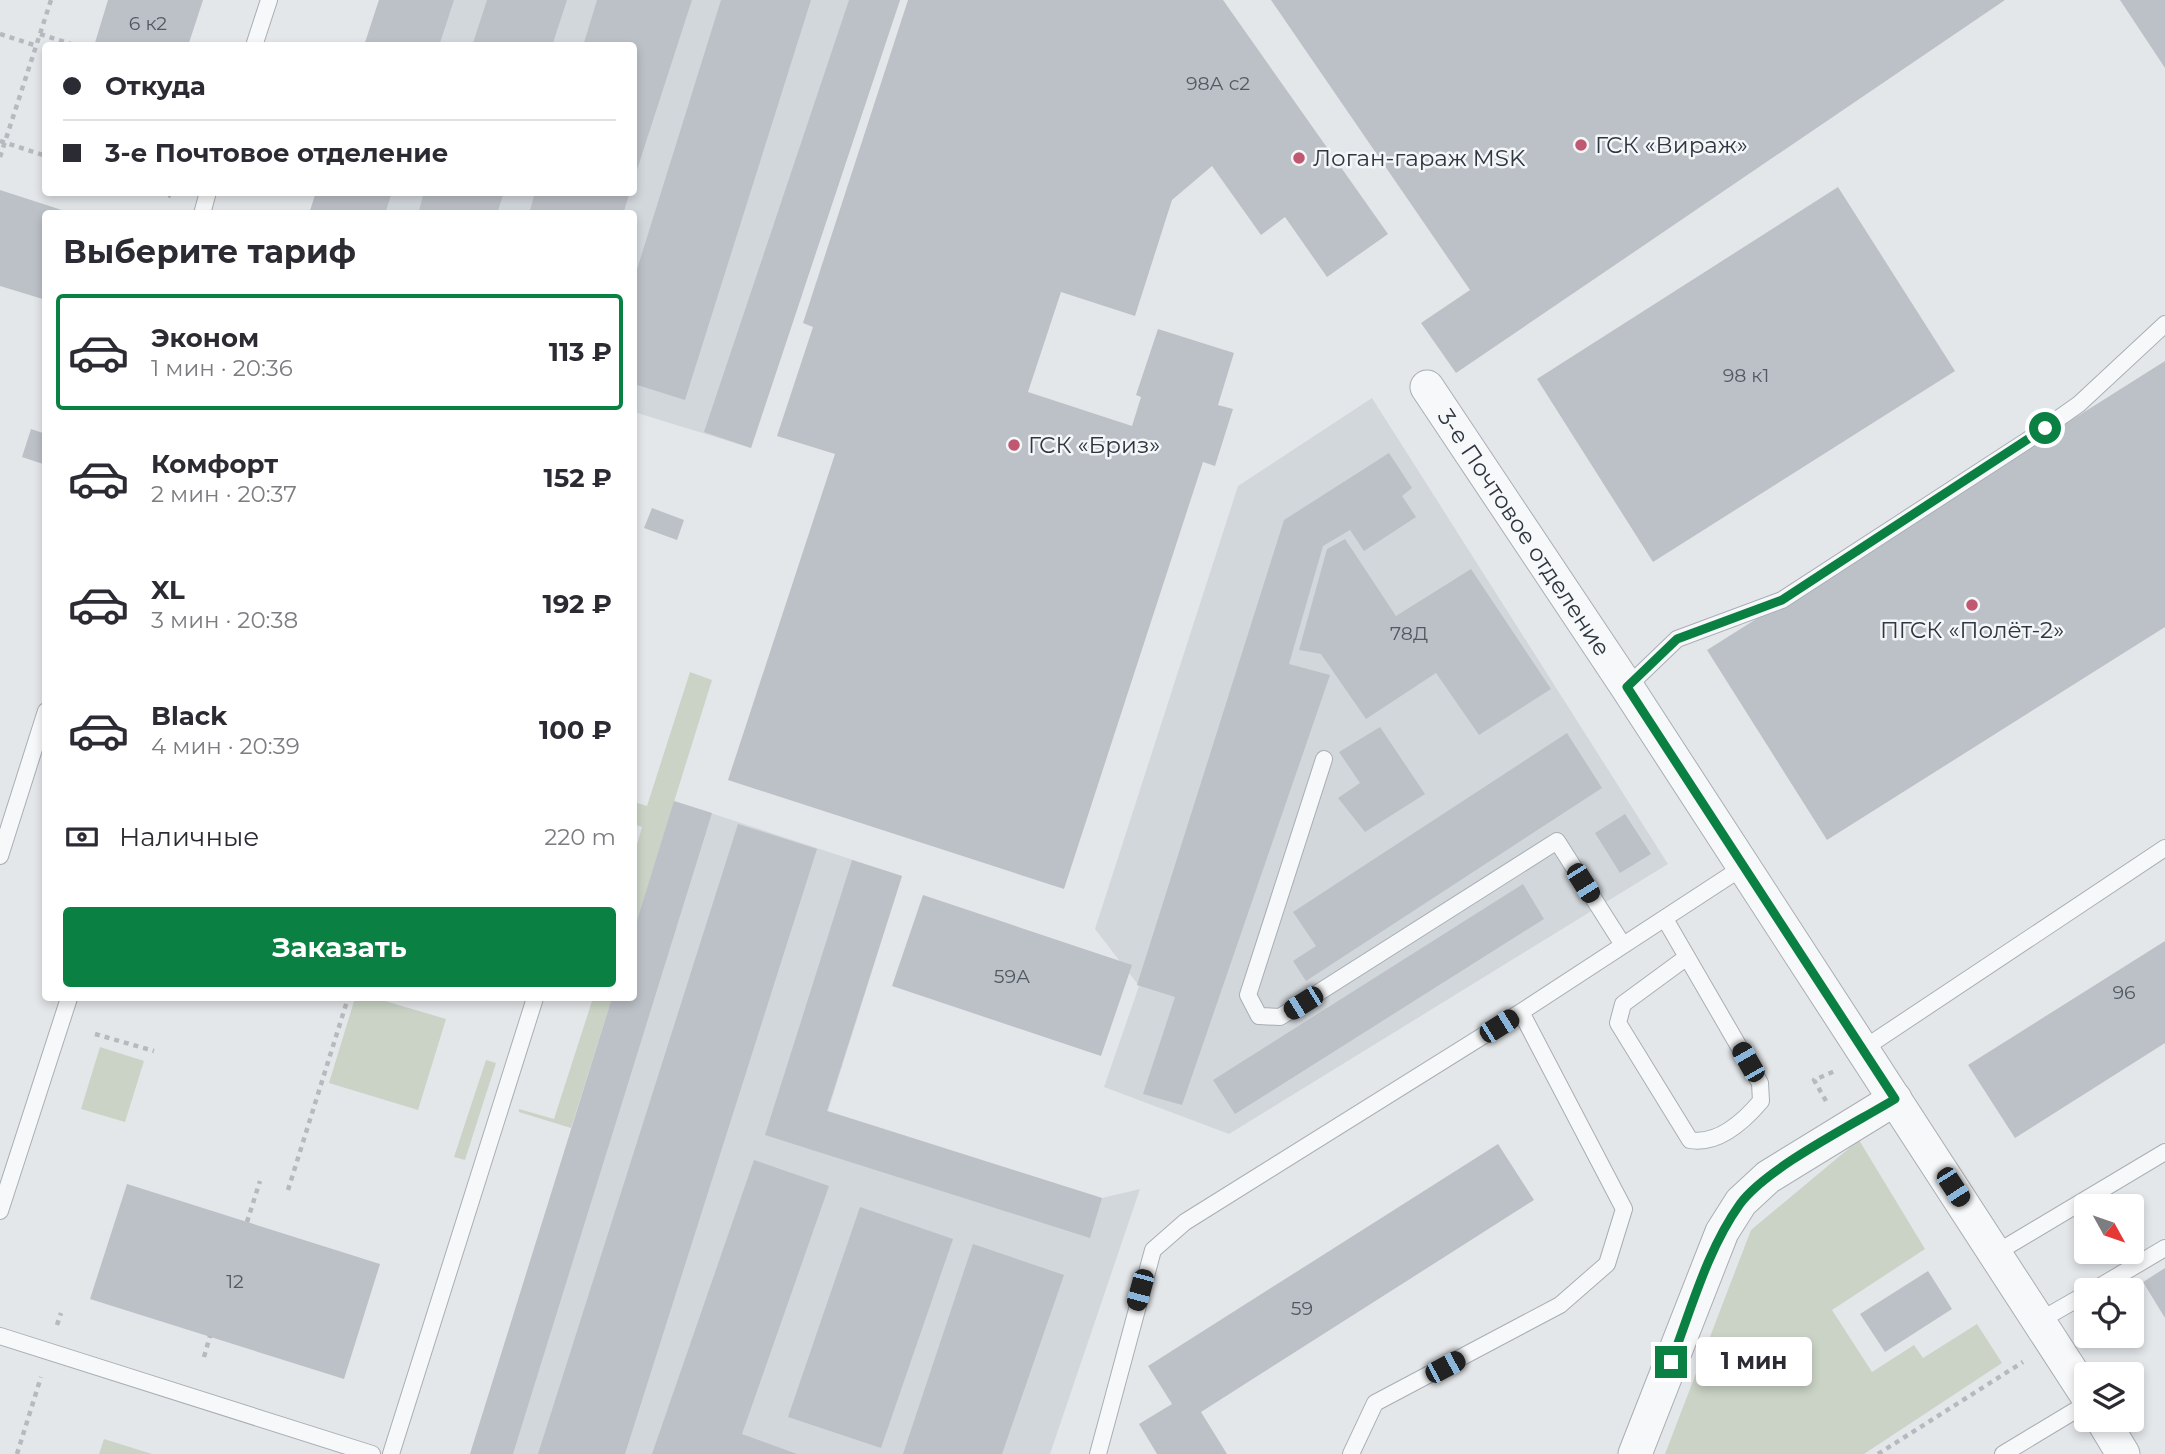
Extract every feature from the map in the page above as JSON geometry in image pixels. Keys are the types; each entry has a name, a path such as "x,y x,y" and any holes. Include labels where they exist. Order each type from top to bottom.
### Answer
{"street":[{"name":"3-е Почтовое отделение","path":"1427,387 1627,687 2074,1375"},
{"path":"1635,1454 1722,1232 1741,1202 1768,1177 1895,1099"},
{"path":"2110,1432 2123,1454"}],"lane":[{"path":"255,42 268,0"},
{"path":"1627,687 1677,639 1782,600 2028,440 2087,397 2165,324"},
{"path":"0,856 42,724"},
{"path":"1324,759 1248,995 1259,1016 1280,1017 1557,841 1623,946"},
{"path":"1863,1049 2165,848"},
{"path":"1098,1454 1153,1250 1185,1222 1521,1012 1743,867"},
{"path":"1665,919 1760,1083 1761,1101 1743,1122 1704,1143 1690,1140 1618,1023 1623,1004 1687,957"},
{"path":"0,1211 68,1001"},
{"path":"391,1454 534,1001"},
{"path":"1351,1454 1375,1404 1560,1305 1607,1264 1624,1209 1521,1012"},
{"path":"1996,1253 2165,1153"},
{"path":"2114,1278 2165,1248"},
{"path":"2046,1332 2074,1305"},
{"path":"0,1336 372,1454"},
{"path":"2003,1454 2074,1411"}],"path":[{"path":"0,157 2,142 51,0"},
{"path":"0,34 37,46"},
{"path":"40,34 65,42"},
{"path":"2,142 42,155"},
{"path":"288,1190 347,1001"},
{"path":"95,1034 154,1051"},
{"path":"247,1222 260,1181"},
{"path":"17,1454 61,1313"},
{"path":"1878,1454 2046,1332"},
{"path":"204,1357 210,1336"}],"shaded area":[{"path":"379,0 900,0 751,448 637,413 637,210 310,210 315,196 637,196 637,42 365,42"},
{"path":"1372,398 1668,864 1229,1134 1104,1087 1139,986 1095,929 1238,486"},
{"path":"690,672 712,680 637,920 637,844 642,827 637,825 637,803 647,806"},
{"path":"674,801 902,876 828,1111 1102,1198 1140,1189 1050,1454 470,1454 611,1001 637,1001 637,920"},
{"path":"354,1001 385,1001 446,1019 418,1110 329,1083"},
{"path":"592,1001 611,1001 571,1128 519,1112 519,1109 554,1119"},
{"path":"100,1047 144,1061 125,1122 81,1109"},
{"path":"486,1060 496,1063 465,1160 454,1157"},
{"path":"1859,1140 1925,1249 1832,1310 1872,1372 1914,1345 1923,1358 1977,1324 2002,1363 1864,1454 1665,1454 1751,1230"},
{"path":"104,1439 152,1454 99,1454"}],"building":[{"path":"108,0 203,0 189,42 95,42"},
{"path":"379,0 454,0 440,42 365,42"},
{"path":"487,0 567,0 553,42 473,42"},
{"path":"597,0 692,0 637,170 637,42 584,42"},
{"path":"721,0 811,0 685,400 637,385 637,269"},
{"path":"849,0 900,0 751,448 704,432"},
{"name":"ГСК «Бриз»","path":"908,0 1223,0 1388,234 1327,277 1285,217 1261,235 1212,166 1172,200 1135,316 1061,292 1028,392 1132,426 1141,397 1136,395 1158,329 1234,353 1218,405 1233,409 1215,466 1203,462 1064,889 728,780 835,454 777,436 813,327 803,323"},
{"name":"ГСК «Вираж»","path":"1271,0 2005,0 1456,373 1421,323 1470,290"},
{"path":"2120,0 2165,0 2165,68"},
{"path":"1838,187 1955,371 1653,562 1537,379"},
{"path":"0,190 62,210 42,210 42,299 0,286"},
{"path":"315,196 391,196 386,210 310,210"},
{"path":"423,196 503,196 498,210 419,210"},
{"path":"534,196 629,196 624,210 530,210"},
{"name":"ПГСК «Полёт-2»","path":"2165,361 2165,627 1827,840 1707,650"},
{"path":"31,429 42,433 42,464 22,457"},
{"path":"1389,453 1412,488 1402,496 1416,517 1364,551 1350,530 1323,546 1289,664 1330,675 1182,1105 1143,1094 1175,997 1137,985 1284,520"},
{"path":"652,508 684,520 677,540 644,528"},
{"path":"1345,539 1396,616 1471,569 1551,689 1479,735 1436,673 1366,719 1321,654 1299,650 1327,549"},
{"path":"1380,727 1425,794 1365,832 1338,798 1360,783 1339,752"},
{"path":"1567,733 1602,788 1306,981 1293,961 1316,946 1293,912"},
{"path":"674,801 712,813 513,1454 470,1454 611,1001 637,1001 637,920"},
{"path":"1625,814 1651,854 1620,873 1595,833"},
{"path":"738,824 817,849 625,1454 538,1454"},
{"path":"852,860 902,876 827,1111 1102,1198 1090,1238 765,1135"},
{"path":"1523,884 1544,919 1235,1114 1213,1080"},
{"path":"923,895 1132,965 1101,1056 892,986"},
{"path":"2165,941 2165,1043 2015,1138 1968,1065"},
{"path":"1498,1144 1534,1200 1201,1412 1227,1454 1157,1454 1139,1424 1172,1404 1148,1366"},
{"path":"754,1160 829,1186 742,1434 797,1454 652,1454"},
{"path":"127,1184 380,1264 344,1379 90,1299"},
{"path":"860,1207 953,1239 881,1448 788,1417"},
{"path":"973,1244 1064,1275 1002,1454 903,1454"},
{"path":"2165,1268 2165,1318 2144,1284"},
{"path":"1928,1271 1952,1309 1885,1352 1860,1314"}],"place":[{"name":"ГСК «Вираж»","path":"1581,145"},
{"name":"Логан-гараж MSK","path":"1299,158"},
{"name":"ГСК «Бриз»","path":"1014,445"},
{"name":"ПГСК «Полёт-2»","path":"1972,605"}],"route":[{"path":"1671,1362 1722,1232 1741,1202 1768,1177 1895,1099 1627,687 1677,639 1782,600 2045,428"}]}
